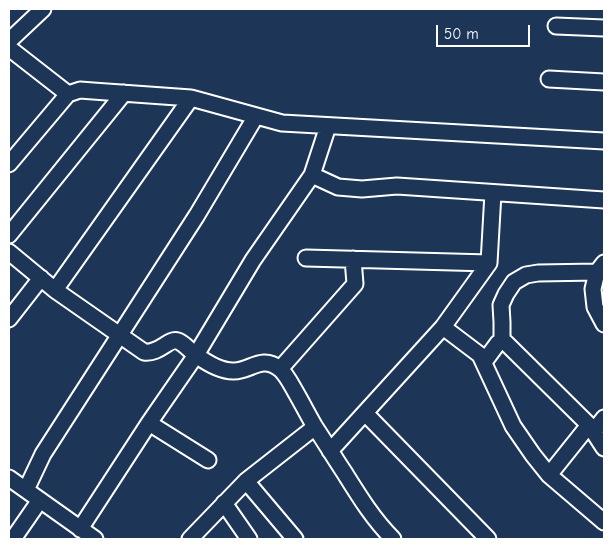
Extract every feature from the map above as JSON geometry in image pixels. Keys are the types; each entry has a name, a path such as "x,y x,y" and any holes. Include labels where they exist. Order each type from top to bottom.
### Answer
{"street":[{"path":"9,42 43,9"},
{"path":"556,26 604,28"},
{"path":"9,48 68,94"},
{"path":"550,79 604,82"},
{"path":"9,164 68,94 80,90 191,98 282,123 604,140"},
{"path":"9,235 124,93"},
{"path":"55,290 191,98"},
{"path":"26,490 43,454 197,215 256,116"},
{"path":"80,529 196,355 253,260 312,175 328,126"},
{"path":"312,175 338,187 362,189 397,186 604,200"},
{"path":"330,451 443,327 489,263 493,193"},
{"path":"9,252 55,290 144,352 154,352 172,340 183,344 196,355 221,370 236,372 264,363 271,364 280,369 367,508 393,539"},
{"path":"306,258 489,263"},
{"path":"280,369 355,284 353,259"},
{"path":"502,341 501,305 506,294 514,282 526,275 538,273 601,267 593,289 595,307 604,324"},
{"path":"9,319 41,278"},
{"path":"443,327 480,355 513,426 548,475 604,522"},
{"path":"484,362 498,343 502,341"},
{"path":"502,341 592,428 604,448"},
{"path":"364,413 488,539"},
{"path":"548,475 592,428 604,418"},
{"path":"149,423 208,460"},
{"path":"190,539 246,481 315,427"},
{"path":"9,478 95,539"},
{"path":"246,481 295,539"},
{"path":"13,539 40,500"},
{"path":"224,503 249,539"}]}
